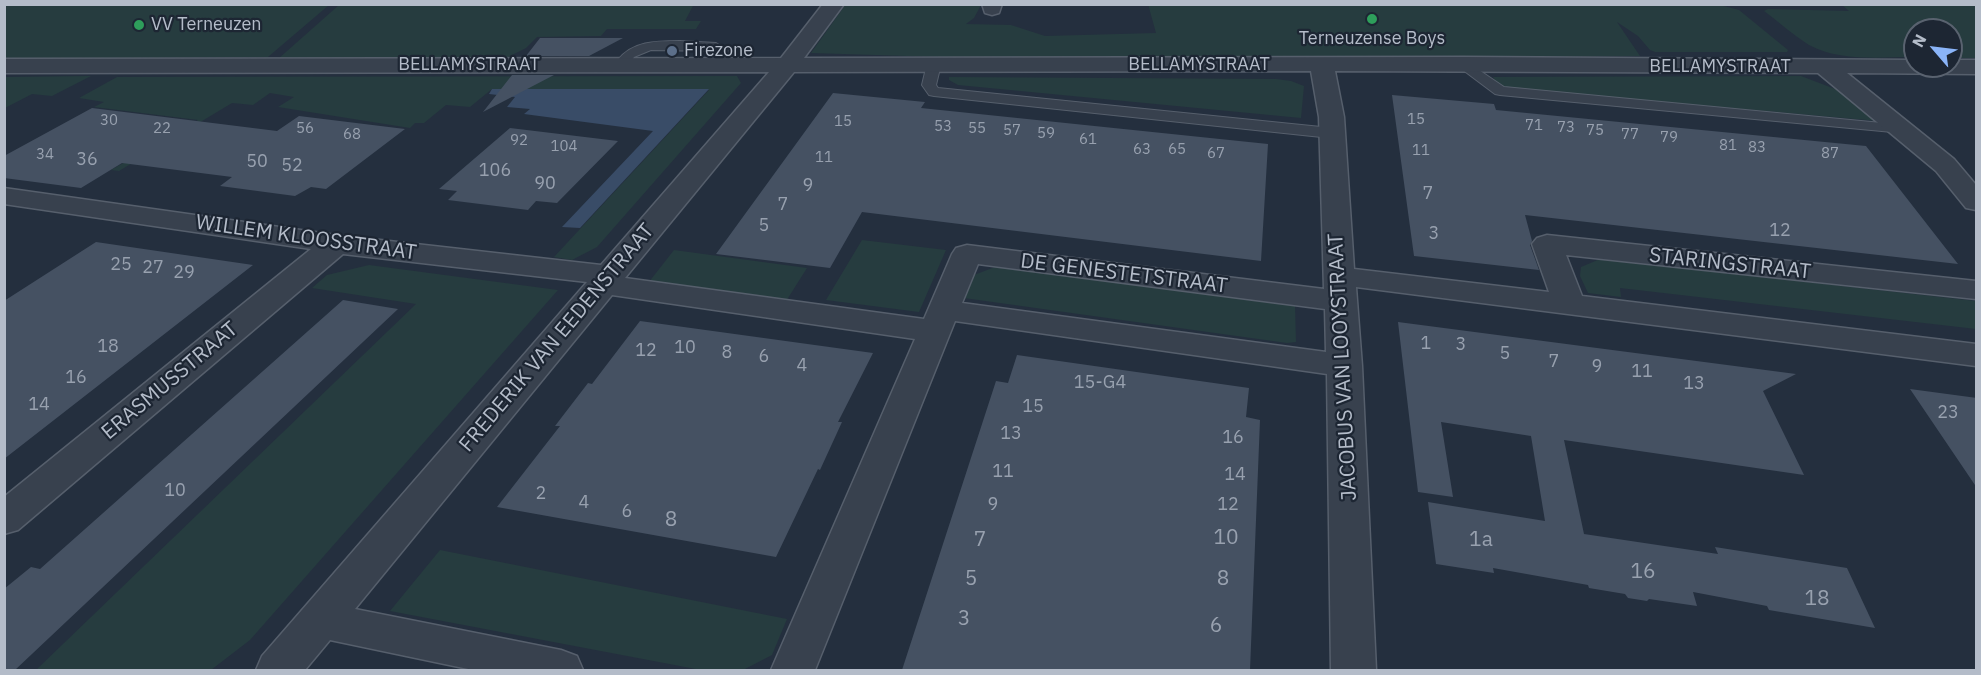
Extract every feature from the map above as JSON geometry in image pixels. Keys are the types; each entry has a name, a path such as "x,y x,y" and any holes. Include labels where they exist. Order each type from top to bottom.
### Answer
{"street":[{"name":"FREDERIK VAN EEDENSTRAAT","path":"278,670 787,65 834,4"},
{"name":"BELLAMYSTRAAT","path":"4,66 717,61 787,65 1464,64 1826,68 1977,67"},
{"name":"JACOBUS VAN LOOYSTRAAT","path":"1321,65 1326,78 1331,133 1345,366 1354,670"},
{"path":"1826,68 1945,165 1977,202"},
{"name":"WILLEM KLOOSSTRAAT","path":"13,203 605,279 810,313 939,320"},
{"name":"ERASMUSSTRAAT","path":"4,519 336,244"},
{"name":"STARINGSTRAAT","path":"1569,304 1546,244 1977,290"},
{"name":"DE GENESTETSTRAAT","path":"793,670 967,254 1340,288"},
{"path":"1340,288 1569,304 1977,354"},
{"path":"939,320 1345,366"},
{"path":"322,620 561,670"}],"lane":[{"path":"934,64 929,85 934,92 1331,133"},
{"name":"BELLAMYSTRAAT","path":"1464,64 1500,92 1903,129"}],"green space":[{"path":"694,4 685,21 701,21 696,29 607,29 601,36 537,37 526,48 504,59 278,59 339,5"},
{"path":"846,4 981,5 974,18 966,24 1011,25 1045,36 1156,33 1148,4 1720,5 1739,10 1788,50 1787,52 1655,52 1650,50 1638,36 1617,22 1640,56 939,57 811,53"},
{"name":"VV Terneuzen","path":"4,5 329,5 268,57 5,59"},
{"path":"1842,5 1976,5 1976,58 1963,58 1963,18 1903,18 1903,57 1861,57 1834,54 1809,45 1764,11 1768,9 1849,11"},
{"path":"91,76 52,96 32,94 5,108 5,77"},
{"path":"737,76 741,83 597,247 572,260 554,257 709,90 492,89 470,107 446,105 424,123 415,123 410,128 278,107 294,97 270,93 253,105 232,103 119,171 111,170 198,120 94,107 104,102 79,98 117,77"},
{"path":"1801,76 1848,94 1878,121 1506,88 1497,83 1493,77"},
{"path":"949,77 1276,79 1304,86 1301,118 958,85 949,80"},
{"path":"862,240 946,250 919,312 826,300"},
{"path":"674,250 807,268 783,306 645,287"},
{"path":"1600,259 1976,301 1976,329 1620,288 1621,297 1588,293 1580,276 1581,267"},
{"path":"369,265 558,290 250,640 211,670 36,670 416,304 312,288 327,275"},
{"path":"995,267 1295,304 1296,342 1287,343 964,298 974,275"},
{"path":"440,550 787,619 772,655 743,670 701,670 390,611"}],"water":[{"path":"492,89 709,89 580,228 562,227 653,131 524,114 530,109 507,107 515,97 489,94"}],"building":[{"path":"540,38 623,38 589,56 526,56"},
{"path":"512,75 554,75 483,112"},
{"path":"833,93 925,102 921,108 1268,144 1261,261 862,212 830,268 716,254"},
{"path":"1392,95 1494,104 1496,110 1866,146 1958,264 1525,215 1532,241 1530,245 1539,270 1414,256"},
{"path":"92,108 277,131 299,116 405,129 326,189 311,187 295,196 220,186 232,177 122,163 81,188 4,178 4,156"},
{"path":"510,128 618,141 557,203 536,201 528,210 448,200 457,191 439,189"},
{"path":"96,242 253,265 4,459 4,301"},
{"path":"343,300 398,309 15,670 4,670 4,589 31,567 40,569"},
{"path":"640,321 873,353 838,422 842,422 820,470 818,469 776,557 497,507 560,426 555,426 588,383 592,384"},
{"path":"1398,322 1796,374 1763,391 1804,475 1564,440 1584,534 1718,554 1715,547 1847,568 1875,628 1769,610 1767,606 1693,592 1697,606 1628,598 1625,594 1589,588 1588,585 1493,568 1494,573 1436,564 1428,502 1545,521 1531,436 1441,422 1453,497 1418,492"},
{"path":"1017,355 1249,388 1246,417 1260,420 1250,670 902,670 996,381 1008,383"},
{"path":"1910,389 1977,398 1977,488"}],"place":[{"name":"Terneuzense Boys","path":"1372,19"},
{"name":"VV Terneuzen","path":"139,25"},
{"name":"Firezone","path":"672,51"}]}
